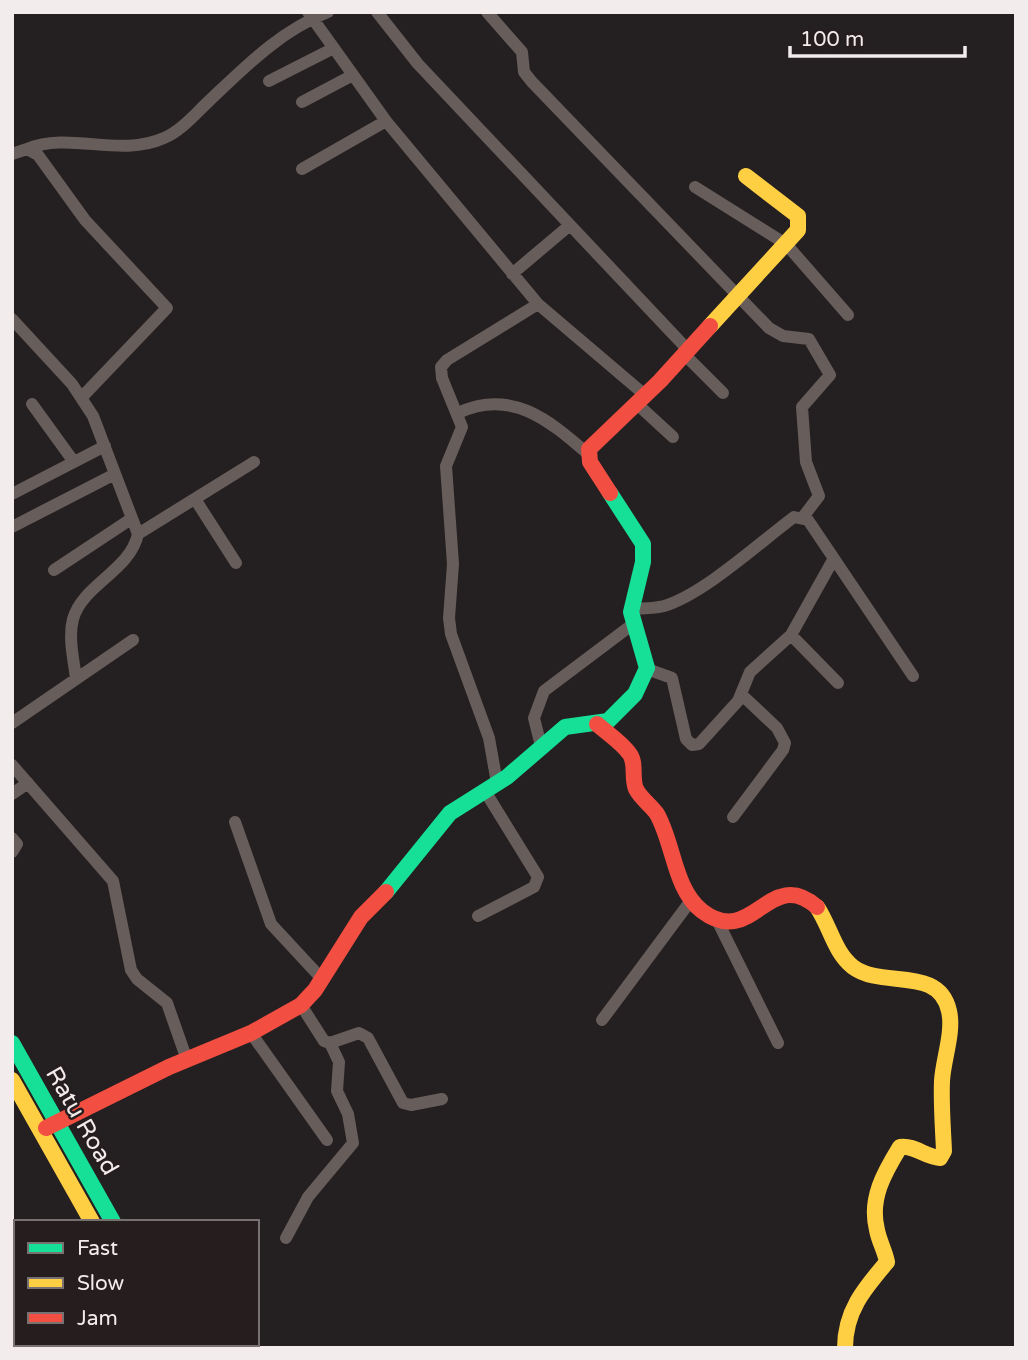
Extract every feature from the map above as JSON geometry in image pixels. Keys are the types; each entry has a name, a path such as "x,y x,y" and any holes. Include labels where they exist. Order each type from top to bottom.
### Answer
{"street":[{"path":"12,154 58,141 102,147 135,145 165,138 284,33 310,15 328,12"},
{"path":"377,12 418,64 723,393"},
{"path":"487,12 522,52 524,72 532,82 736,297 776,333 809,339 830,375 802,407 806,462 819,496 803,517"},
{"path":"310,15 386,121 512,274 538,304 641,399 673,437"},
{"path":"269,81 334,48"},
{"path":"302,102 353,75"},
{"path":"302,169 386,121"},
{"path":"27,149 38,155 85,220 167,307 82,397"},
{"path":"40,1131 187,1060 251,1033 301,1005 322,979 361,917 404,873 443,820 491,787 565,727 608,721 641,684 647,669 632,617 632,594 644,564 642,544 590,462 588,454 591,446 686,352 800,226 798,216 746,176"},
{"path":"695,187 786,244 848,316"},
{"path":"512,274 570,225"},
{"path":"478,916 534,887 538,877 491,787 489,738 452,634 449,618 453,564 446,466 461,434 457,413 442,378 443,363 538,304"},
{"path":"12,319 82,397 105,446 138,534"},
{"path":"457,413 479,403 518,407 552,425 588,454"},
{"path":"32,404 74,462"},
{"path":"12,494 105,446"},
{"path":"76,679 71,629 76,612 132,552 138,534 254,462"},
{"path":"12,527 115,474"},
{"path":"195,499 236,563"},
{"path":"541,746 534,718 544,691 632,617 673,602 722,571 794,517 808,520 913,676"},
{"path":"54,570 131,519"},
{"path":"647,669 672,678 684,733 692,745 699,744 742,695 750,672 791,635 833,560"},
{"path":"791,635 838,683"},
{"path":"12,723 133,640"},
{"path":"733,817 783,750 785,743 777,728 742,695"},
{"path":"597,724 631,754 635,785 657,814 692,899 705,913 729,923 748,921 764,903 782,895 809,899 821,908 833,945 848,962 872,975 914,978 929,984 948,1004 950,1013 942,1080 944,1151 940,1158 934,1158 914,1147 901,1147 877,1188 874,1203 878,1234 887,1262 859,1295 845,1326 845,1348"},
{"path":"12,765 113,881 131,971 167,1003 187,1060"},
{"path":"12,794 28,783"},
{"path":"235,822 271,924 322,979"},
{"path":"12,838 17,844 12,852"},
{"path":"602,1020 692,899"},
{"path":"718,920 778,1043"},
{"path":"286,1238 317,1184 353,1143 348,1114 337,1090 339,1062 330,1043 318,1036 301,1005"},
{"path":"251,1033 327,1140"},
{"path":"330,1043 351,1034 365,1035 402,1102 411,1105 442,1099"},
{"name":"Ratu Road","path":"12,1043 112,1220"},
{"name":"Ratu Road","path":"12,1080 91,1220"}],"traffic: fast":[{"path":"386,892 450,813 507,777 565,727 608,721 635,694 647,668 631,612 643,562 643,544 610,493"},
{"path":"12,1043 112,1220"}],"traffic: slow":[{"path":"710,326 798,230 798,216 746,176"},
{"path":"817,907 841,954 853,967 879,977 908,980 934,988 943,997 950,1019 942,1081 944,1151 940,1158 900,1147 889,1167 875,1208 877,1230 887,1262 857,1301 848,1323 845,1348"},
{"path":"12,1080 91,1220"}],"traffic: jam":[{"path":"610,493 590,462 589,449 660,381 710,326"},
{"path":"597,724 622,745 631,757 636,789 657,814 680,879 693,902 702,911 720,920 735,921 786,895 800,897 817,907"},
{"path":"46,1128 169,1067 251,1033 301,1005 315,990 361,917 386,892"}]}
